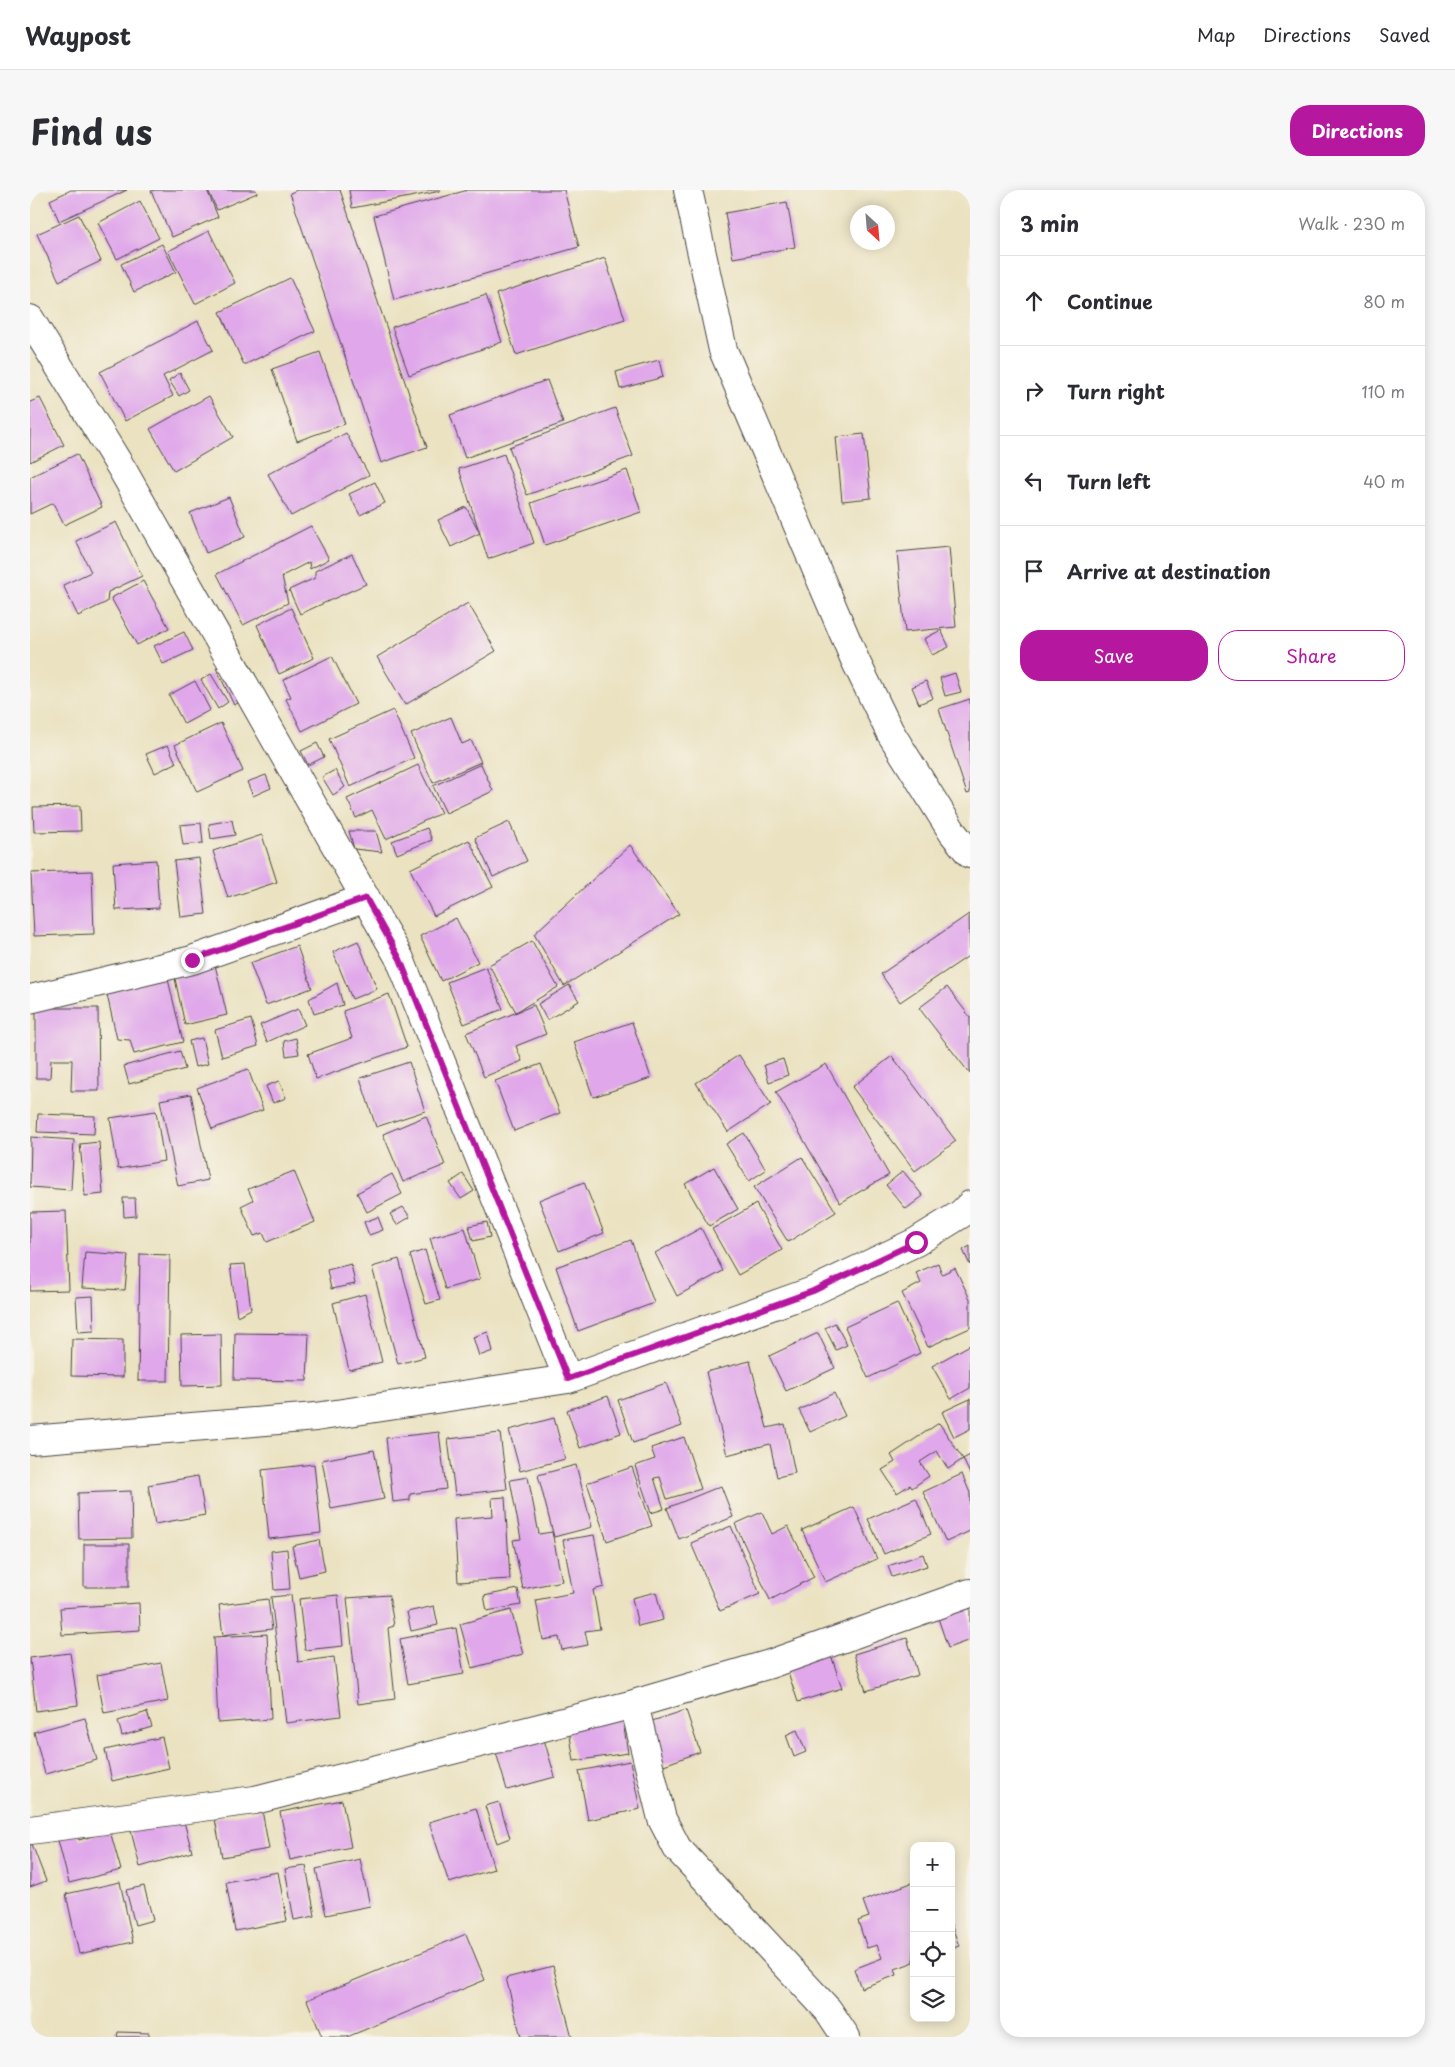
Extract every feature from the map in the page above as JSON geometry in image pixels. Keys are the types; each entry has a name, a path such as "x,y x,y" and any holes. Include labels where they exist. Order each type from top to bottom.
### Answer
{"street":[{"path":"688,190 723,350 750,414 855,660 890,732 954,833 970,854"},
{"path":"30,319 122,469 400,959 568,1379"},
{"path":"30,999 192,960 366,898"},
{"path":"30,1440 316,1417 568,1379 813,1291 916,1242 961,1214 970,1205"},
{"path":"30,1830 255,1800 634,1704 770,1664 970,1593"},
{"path":"634,1704 662,1819 677,1848 828,2010 846,2037"}],"building":[{"path":"71,190 127,190 59,221 50,200"},
{"path":"207,190 218,217 172,237 151,191"},
{"path":"208,190 256,190 257,193 217,210"},
{"path":"297,190 340,190 427,447 381,463 290,193"},
{"path":"349,190 441,190 441,191 352,208"},
{"path":"468,190 564,190 579,247 394,300 374,216"},
{"path":"140,201 159,238 117,259 98,223"},
{"path":"787,202 795,247 733,258 725,213"},
{"path":"79,215 101,261 59,281 37,234"},
{"path":"209,231 235,283 195,304 168,251"},
{"path":"162,244 176,272 134,292 121,264"},
{"path":"605,258 625,319 516,355 496,294"},
{"path":"290,278 315,331 244,365 220,312"},
{"path":"486,295 502,342 409,375 392,327"},
{"path":"198,321 213,350 163,376 173,396 125,421 100,372"},
{"path":"320,352 345,424 297,441 272,369"},
{"path":"659,360 663,377 620,389 616,372"},
{"path":"180,373 189,390 179,396 169,380"},
{"path":"547,380 563,423 465,458 450,415"},
{"path":"209,396 233,437 174,471 150,429"},
{"path":"40,398 64,445 30,462 30,402"},
{"path":"615,408 633,456 527,495 509,447"},
{"path":"346,433 369,475 291,516 268,474"},
{"path":"864,434 871,498 842,501 836,437"},
{"path":"77,454 102,507 64,525 53,503 30,514 30,477"},
{"path":"504,454 534,543 488,559 459,469"},
{"path":"627,470 641,512 545,545 531,503"},
{"path":"375,482 385,503 360,515 349,494"},
{"path":"229,497 245,537 206,553 190,513"},
{"path":"466,507 480,533 451,547 438,520"},
{"path":"116,522 142,576 108,592 107,602 78,616 63,585 91,572 76,541"},
{"path":"311,526 329,559 310,569 309,562 282,576 288,603 243,625 217,574"},
{"path":"949,547 956,627 905,632 897,552"},
{"path":"352,554 366,584 300,614 289,590 315,578 315,571"},
{"path":"143,581 169,628 137,645 111,598"},
{"path":"468,603 496,651 405,705 377,657"},
{"path":"291,608 314,658 279,674 257,625"},
{"path":"941,630 949,647 932,655 924,639"},
{"path":"184,632 193,650 163,664 154,646"},
{"path":"332,656 356,704 302,731 286,699 291,697 283,680"},
{"path":"227,662 245,699 234,705 216,668"},
{"path":"955,673 961,692 945,696 940,678"},
{"path":"211,674 228,702 218,709 201,680"},
{"path":"195,681 210,710 184,724 169,695"},
{"path":"926,681 933,698 919,704 912,687"},
{"path":"970,699 970,793 967,794 939,709"},
{"path":"393,710 414,758 350,787 329,739"},
{"path":"451,717 462,744 471,740 481,762 433,783 411,734"},
{"path":"221,723 243,771 197,792 175,745"},
{"path":"317,743 324,757 308,765 301,751"},
{"path":"168,745 176,763 155,773 146,754"},
{"path":"481,764 493,791 446,813 433,786"},
{"path":"418,765 441,813 386,839 372,810 356,818 347,799"},
{"path":"335,770 345,787 333,795 322,777"},
{"path":"266,775 271,788 253,796 247,782"},
{"path":"80,806 81,831 34,832 33,807"},
{"path":"232,820 235,835 211,839 209,824"},
{"path":"509,822 527,861 493,877 475,838"},
{"path":"201,823 203,843 183,845 180,825"},
{"path":"427,828 432,840 397,854 392,841"},
{"path":"349,831 376,831 382,852 354,849"},
{"path":"262,835 277,882 228,898 213,851"},
{"path":"469,840 493,887 434,916 410,869"},
{"path":"630,845 679,914 564,986 534,934"},
{"path":"199,858 206,914 181,917 174,861"},
{"path":"156,860 159,908 116,910 113,863"},
{"path":"92,871 94,934 34,936 31,873"},
{"path":"969,914 970,955 900,1002 881,974"},
{"path":"456,918 478,962 441,981 420,936"},
{"path":"358,941 377,989 352,999 333,952"},
{"path":"532,941 558,987 516,1012 489,965"},
{"path":"297,946 312,988 266,1005 250,963"},
{"path":"215,965 227,1015 185,1025 174,974"},
{"path":"486,967 503,1009 464,1024 447,982"},
{"path":"166,971 183,1042 134,1054 130,1040 117,1039 105,986"},
{"path":"337,983 343,1005 314,1014 309,999"},
{"path":"569,985 579,1001 547,1020 538,1004"},
{"path":"947,987 970,1017 970,1074 919,1008"},
{"path":"389,994 407,1047 316,1079 308,1054 352,1038 343,1011"},
{"path":"534,1005 546,1034 516,1046 522,1061 484,1077 466,1033"},
{"path":"36,1008 98,1008 99,1091 71,1091 72,1060 51,1060 50,1078 36,1078"},
{"path":"298,1009 305,1025 267,1042 260,1025"},
{"path":"251,1019 258,1046 222,1057 215,1030"},
{"path":"632,1022 651,1078 593,1097 574,1042"},
{"path":"202,1038 208,1064 195,1067 189,1041"},
{"path":"296,1038 299,1054 286,1056 284,1041"},
{"path":"180,1051 185,1069 129,1084 124,1066"},
{"path":"739,1055 771,1104 728,1132 696,1083"},
{"path":"892,1056 956,1141 915,1171 852,1087"},
{"path":"783,1059 788,1075 769,1082 764,1065"},
{"path":"409,1062 425,1111 376,1127 360,1078"},
{"path":"541,1064 560,1113 514,1131 495,1081"},
{"path":"826,1064 889,1175 840,1203 776,1092"},
{"path":"248,1069 263,1110 212,1129 197,1088"},
{"path":"279,1081 286,1098 273,1103 266,1086"},
{"path":"191,1094 208,1180 178,1186 160,1100"},
{"path":"156,1111 164,1161 118,1169 110,1118"},
{"path":"38,1114 95,1116 94,1134 37,1132"},
{"path":"426,1116 445,1165 403,1182 383,1134"},
{"path":"744,1133 766,1170 749,1181 726,1144"},
{"path":"31,1137 74,1140 71,1190 30,1187"},
{"path":"99,1142 103,1194 85,1196 80,1144"},
{"path":"802,1157 836,1212 788,1242 754,1187"},
{"path":"714,1167 738,1209 709,1226 685,1184"},
{"path":"294,1171 315,1222 267,1242 263,1233 254,1236 241,1206 253,1200 248,1189"},
{"path":"903,1171 923,1196 906,1209 886,1185"},
{"path":"392,1174 402,1194 367,1212 357,1193"},
{"path":"463,1174 474,1191 461,1199 450,1183"},
{"path":"584,1182 604,1233 559,1251 539,1200"},
{"path":"123,1198 135,1198 136,1216 124,1217"},
{"path":"756,1204 782,1250 738,1275 712,1229"},
{"path":"403,1207 410,1217 397,1225 390,1214"},
{"path":"66,1211 69,1290 30,1291 30,1212"},
{"path":"378,1217 383,1230 369,1235 364,1222"},
{"path":"487,1222 490,1237 473,1241 469,1226"},
{"path":"465,1228 480,1279 445,1289 430,1238"},
{"path":"701,1228 723,1271 677,1296 655,1253"},
{"path":"631,1240 654,1303 578,1331 556,1267"},
{"path":"970,1246 970,1265 963,1250"},
{"path":"425,1250 440,1300 426,1304 410,1255"},
{"path":"85,1252 128,1255 125,1290 82,1288"},
{"path":"140,1254 170,1255 168,1381 138,1381"},
{"path":"399,1259 425,1357 398,1364 372,1267"},
{"path":"938,1263 942,1274 955,1268 970,1299 970,1328 928,1347 902,1293 921,1283 916,1273"},
{"path":"245,1264 251,1309 237,1316 230,1265"},
{"path":"351,1264 355,1284 331,1289 327,1270"},
{"path":"365,1294 382,1362 349,1370 333,1303"},
{"path":"93,1296 94,1331 78,1332 76,1297"},
{"path":"897,1303 920,1353 868,1378 845,1327"},
{"path":"835,1323 847,1345 836,1350 825,1328"},
{"path":"488,1332 493,1351 479,1356 473,1337"},
{"path":"235,1333 309,1334 307,1381 234,1380"},
{"path":"818,1333 835,1368 786,1391 769,1356"},
{"path":"221,1334 222,1385 182,1386 181,1335"},
{"path":"72,1339 123,1340 123,1377 71,1376"},
{"path":"970,1345 970,1388 951,1399 932,1366"},
{"path":"750,1361 767,1428 785,1424 795,1473 777,1477 770,1444 727,1455 706,1372"},
{"path":"666,1383 682,1426 633,1443 618,1400"},
{"path":"834,1393 845,1416 810,1432 799,1410"},
{"path":"608,1396 621,1433 580,1448 567,1410"},
{"path":"970,1399 970,1429 954,1437 942,1412"},
{"path":"554,1418 565,1459 520,1471 509,1430"},
{"path":"939,1423 963,1459 948,1469 937,1451 920,1462 929,1476 912,1488 910,1485 897,1493 882,1470 895,1462 891,1455"},
{"path":"439,1432 446,1489 410,1494 410,1500 393,1502 386,1438"},
{"path":"500,1433 507,1489 455,1495 448,1439"},
{"path":"684,1437 701,1489 667,1499 660,1477 654,1478 664,1509 651,1513 635,1466 655,1459 651,1448"},
{"path":"374,1450 384,1499 331,1509 322,1460"},
{"path":"970,1455 970,1474 963,1459"},
{"path":"314,1464 321,1533 269,1539 262,1470"},
{"path":"576,1465 592,1527 554,1537 538,1475"},
{"path":"632,1467 652,1526 607,1541 587,1483"},
{"path":"962,1474 970,1493 970,1531 946,1542 923,1492"},
{"path":"198,1476 205,1515 155,1524 148,1485"},
{"path":"528,1477 539,1534 552,1532 562,1581 523,1589 513,1540 521,1539 510,1480"},
{"path":"721,1486 733,1517 679,1539 667,1508"},
{"path":"131,1491 132,1538 79,1539 78,1493"},
{"path":"505,1497 510,1579 458,1582 454,1519 493,1516 492,1498"},
{"path":"916,1498 931,1534 884,1554 868,1519"},
{"path":"854,1507 877,1559 825,1582 802,1530"},
{"path":"762,1512 772,1534 788,1526 814,1577 770,1600 735,1524"},
{"path":"731,1526 760,1594 720,1611 691,1543"},
{"path":"594,1535 604,1587 593,1590 600,1629 585,1631 588,1645 562,1650 559,1637 543,1640 536,1600 573,1593 563,1540"},
{"path":"319,1540 325,1571 299,1577 292,1546"},
{"path":"84,1544 129,1544 129,1587 84,1587"},
{"path":"287,1549 290,1589 274,1590 271,1551"},
{"path":"923,1554 927,1566 892,1577 888,1566"},
{"path":"518,1589 521,1605 487,1611 484,1596"},
{"path":"656,1592 663,1620 638,1626 632,1598"},
{"path":"291,1595 298,1662 334,1657 341,1716 286,1723 271,1597"},
{"path":"338,1595 343,1646 305,1650 299,1599"},
{"path":"389,1595 394,1626 388,1628 395,1699 358,1704 347,1598"},
{"path":"268,1599 272,1629 223,1635 219,1605"},
{"path":"139,1603 140,1630 62,1635 60,1608"},
{"path":"970,1604 970,1640 948,1648 937,1615"},
{"path":"434,1606 438,1625 411,1631 407,1612"},
{"path":"511,1610 523,1654 472,1668 460,1624"},
{"path":"456,1628 464,1674 408,1684 400,1639"},
{"path":"267,1634 271,1719 218,1723 214,1637"},
{"path":"907,1638 918,1675 866,1691 854,1654"},
{"path":"830,1652 842,1688 798,1702 786,1666"},
{"path":"70,1653 78,1705 36,1711 30,1658"},
{"path":"161,1663 168,1701 104,1713 97,1675"},
{"path":"686,1710 700,1752 661,1766 646,1723"},
{"path":"147,1712 152,1727 122,1736 118,1721"},
{"path":"622,1716 628,1753 574,1761 568,1724"},
{"path":"85,1718 97,1760 45,1774 34,1732"},
{"path":"797,1730 806,1752 794,1757 786,1735"},
{"path":"543,1736 555,1777 507,1790 495,1749"},
{"path":"162,1737 169,1768 112,1781 105,1750"},
{"path":"630,1761 640,1809 588,1820 579,1771"},
{"path":"342,1800 351,1847 290,1860 280,1812"},
{"path":"499,1802 510,1838 497,1843 485,1806"},
{"path":"476,1808 494,1869 449,1883 429,1822"},
{"path":"262,1810 269,1849 222,1857 215,1819"},
{"path":"182,1814 192,1852 140,1867 131,1831 158,1824"},
{"path":"76,1831 79,1840 110,1831 121,1870 69,1883 57,1836"},
{"path":"30,1839 46,1881 30,1887"},
{"path":"360,1859 370,1906 326,1915 316,1869"},
{"path":"306,1866 315,1916 294,1920 285,1869"},
{"path":"278,1872 287,1921 235,1931 226,1882"},
{"path":"120,1882 133,1942 79,1954 66,1894"},
{"path":"910,1883 910,1963 895,1969 897,1975 861,1988 854,1969 882,1958 877,1945 867,1948 858,1921 869,1917 863,1901"},
{"path":"144,1886 153,1920 135,1925 126,1890"},
{"path":"466,1934 485,1980 347,2037 322,2037 307,2000"},
{"path":"955,1935 959,1946 955,1948"},
{"path":"553,1966 572,2037 521,2037 506,1978"},
{"path":"118,2032 149,2033 149,2037 117,2037"}],"route":[{"path":"192,960 366,898 400,959 568,1379 813,1291 916,1242"}]}
